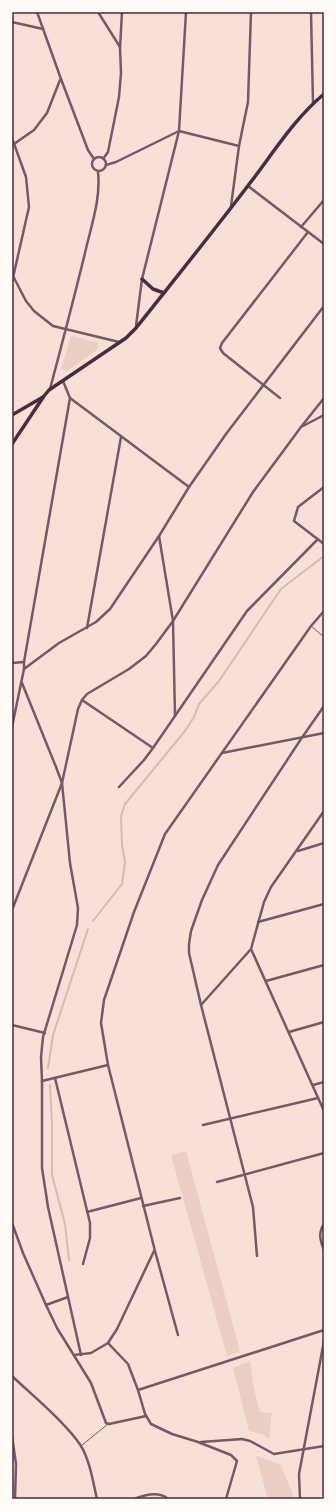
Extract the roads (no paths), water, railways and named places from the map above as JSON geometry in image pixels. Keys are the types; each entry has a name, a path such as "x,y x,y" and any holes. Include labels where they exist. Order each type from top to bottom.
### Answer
{"main road":[{"path":"12,444 44,396 50,390 119,342 136,328 248,186 288,132 313,103 324,94"},
{"path":"142,279 153,289 164,293"},
{"path":"12,415 44,396"}],"street":[{"path":"37,12 88,150 94,159"},
{"path":"98,12 120,48"},
{"path":"103,159 108,152 119,97 122,12"},
{"path":"136,328 142,279 179,131 186,12"},
{"path":"231,207 239,146 248,102 251,12"},
{"path":"311,12 313,103"},
{"path":"12,22 43,29"},
{"path":"13,144 34,130 47,113 61,79"},
{"path":"98,172 104,169 106,165 116,162 179,131 239,146"},
{"path":"12,138 26,177 29,207 12,282"},
{"path":"94,159 99,157 103,159 106,165"},
{"path":"50,390 96,206 99,181 98,172 92,165 94,159"},
{"path":"248,186 324,244"},
{"path":"301,227 324,200"},
{"path":"280,398 223,353 220,348 222,343 308,232"},
{"path":"13,275 26,301 34,311 52,326 119,342"},
{"path":"24,669 59,643 87,628 104,616 110,609 159,536 189,486 226,434 324,306"},
{"path":"63,381 70,398 189,486"},
{"path":"12,727 22,683 24,662 70,398"},
{"path":"12,910 62,783 78,709 82,700 87,694 129,669 146,656 156,644 173,621 254,492 324,398"},
{"path":"301,427 324,415"},
{"path":"87,628 121,437"},
{"path":"324,487 298,507 294,521 324,544"},
{"path":"159,536 173,621 174,716"},
{"path":"119,787 153,748 247,611 318,539"},
{"path":"178,1335 154,1251 108,1065 102,1034 101,1015 104,1000 134,912 165,834 311,626 324,611"},
{"path":"12,663 24,662"},
{"path":"22,683 62,783 70,863 78,908 78,918 44,1033 41,1057 42,1168 48,1207 81,1355"},
{"path":"82,700 153,748"},
{"path":"258,1256 254,1218 245,1174 201,1005 189,953 189,944 191,931 202,900 218,864 324,706"},
{"path":"222,754 301,739 324,733"},
{"path":"201,1005 251,949 258,922 271,887 324,811"},
{"path":"297,851 324,843"},
{"path":"258,922 324,904"},
{"path":"251,949 324,1111"},
{"path":"266,981 324,965"},
{"path":"289,1032 324,1022"},
{"path":"12,1025 44,1033"},
{"path":"42,1081 108,1065"},
{"path":"55,1078 90,1223 90,1238 83,1264"},
{"path":"313,1085 324,1082"},
{"path":"203,1125 230,1120 318,1098"},
{"path":"217,1182 324,1153"},
{"path":"87,1212 142,1198"},
{"path":"144,1206 180,1198"},
{"path":"12,1223 46,1305 57,1328 91,1383 106,1423 109,1424 146,1416"},
{"path":"324,1224 320,1230 320,1235 324,1250"},
{"path":"74,1355 91,1353 108,1343 117,1329 154,1251"},
{"path":"46,1305 68,1297"},
{"path":"138,1390 324,1330"},
{"path":"300,1499 300,1474 324,1341"},
{"path":"108,1343 128,1364 146,1416 152,1424 231,1456 236,1461 226,1499"},
{"path":"12,1376 64,1426 81,1446 88,1464 97,1499"},
{"path":"12,1436 16,1464 15,1499"},
{"path":"198,1442 242,1439 250,1440 274,1454 324,1446"},
{"path":"134,1499 159,1494 168,1499"}],"lane":[{"path":"311,626 324,637"},
{"path":"81,1446 109,1424"},
{"path":"12,1465 16,1464"}],"waterway":[{"path":"93,921 122,884 125,862 122,845 121,816 125,804 185,731 194,717 199,704 219,681 281,589 324,556"},
{"path":"48,1068 53,1035 88,929"},
{"path":"50,1085 52,1175 65,1224 69,1260"}]}
